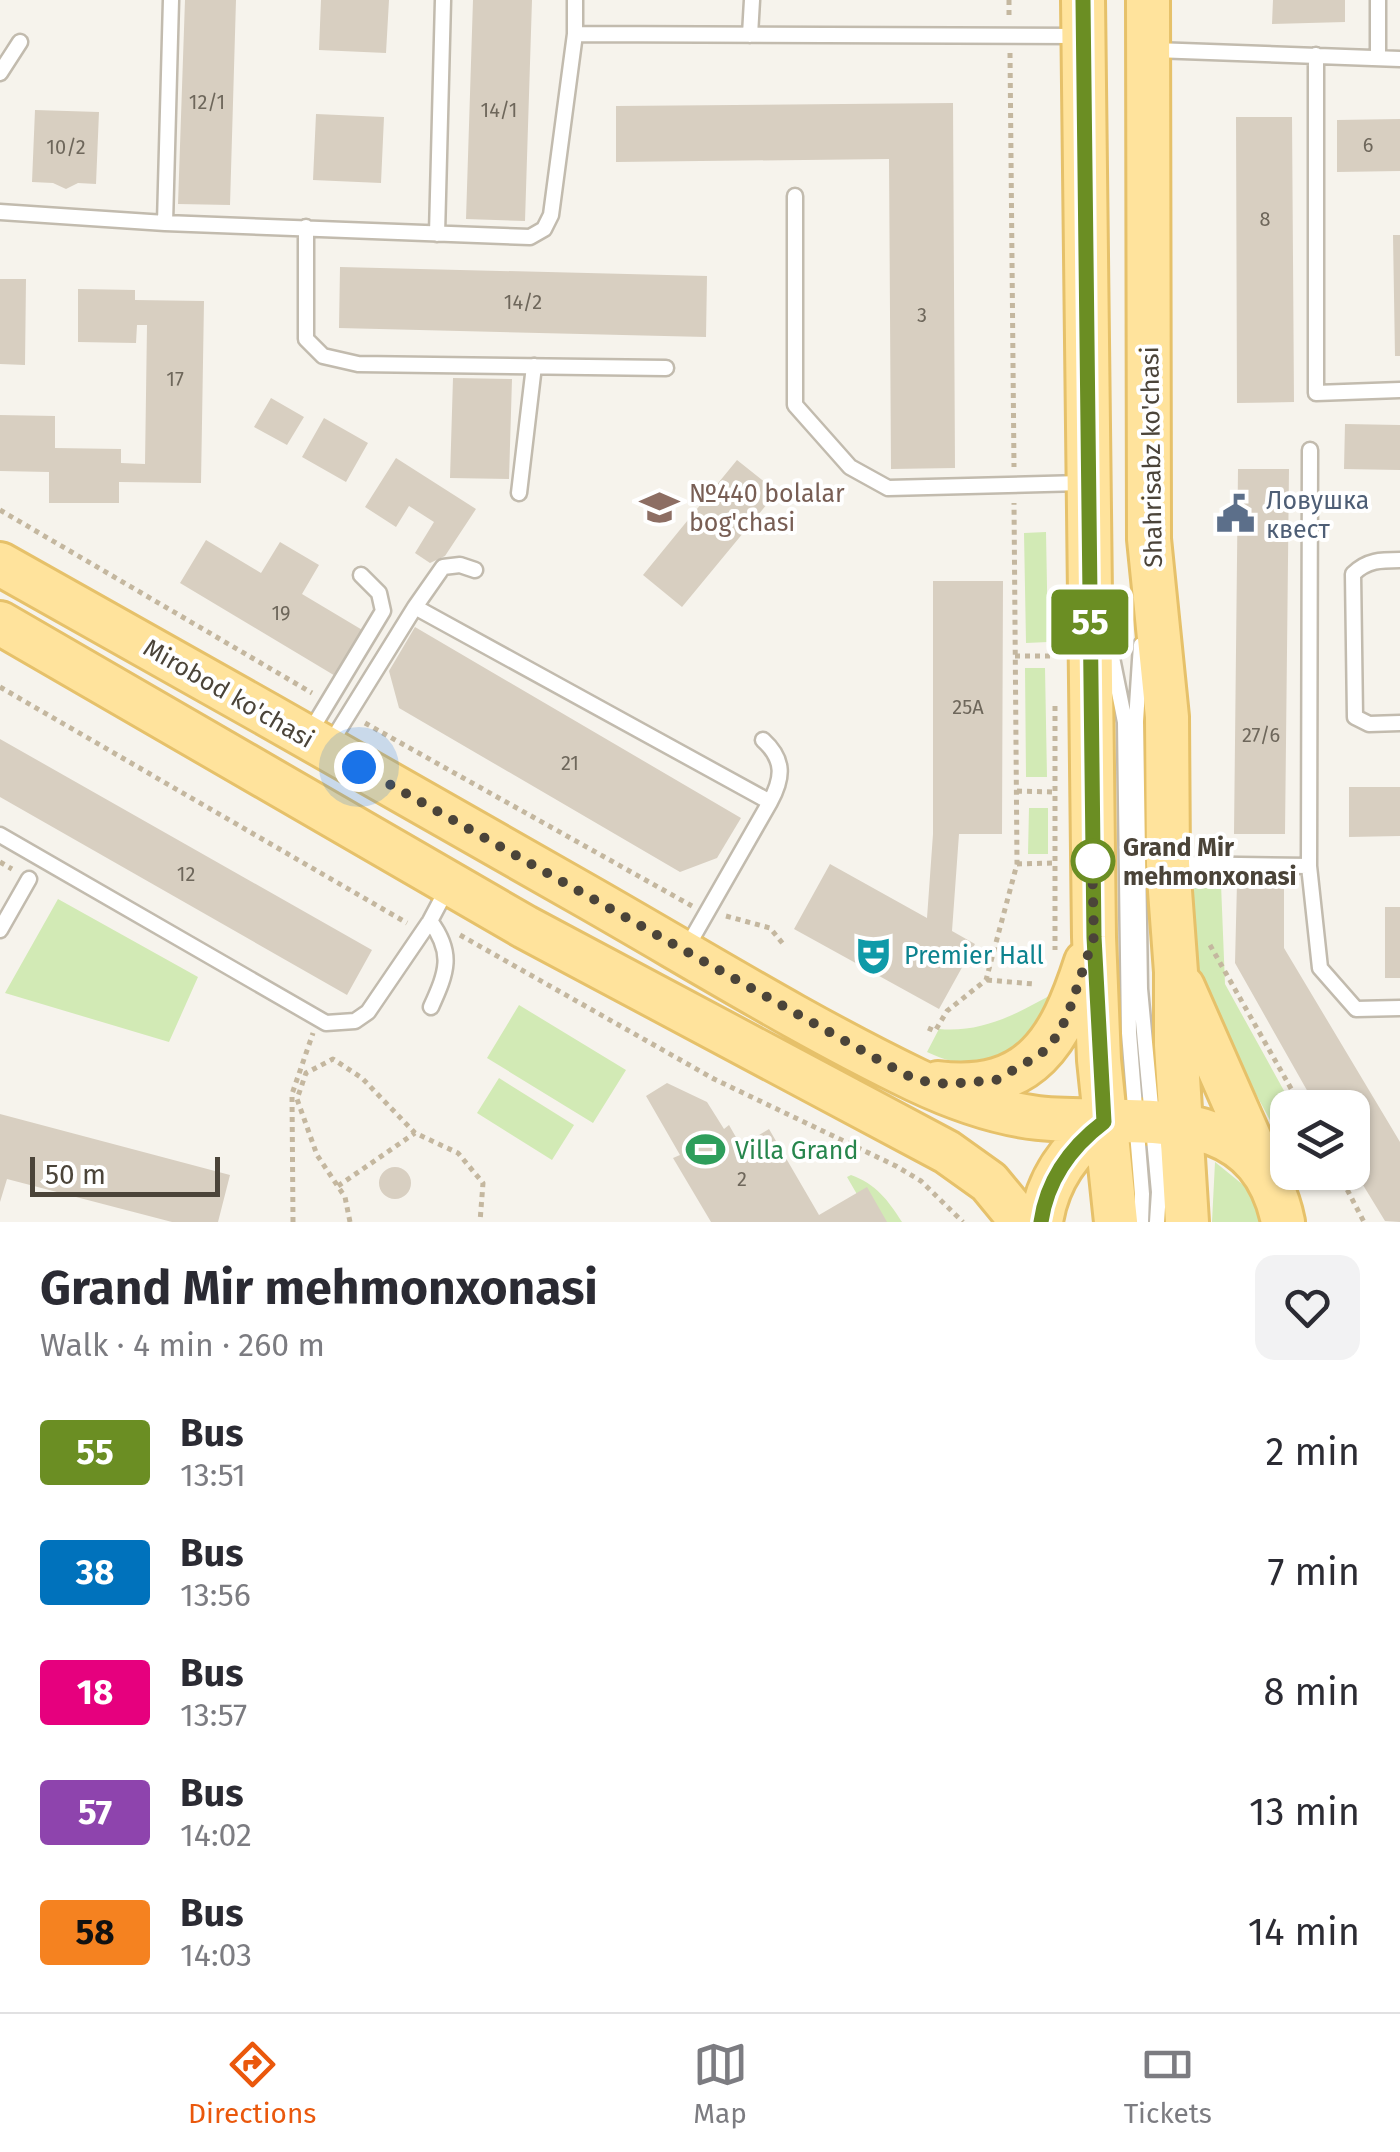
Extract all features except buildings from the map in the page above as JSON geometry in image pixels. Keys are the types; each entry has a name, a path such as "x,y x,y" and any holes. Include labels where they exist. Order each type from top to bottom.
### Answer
{"main road":[{"name":"Shahrisabz ko'chasi","path":"1144,1122 1176,1045 1176,972 1168,864 1168,717 1149,540 1148,0"},
{"name":"Shahrisabz ko'chasi","path":"1083,18 1094,937 1144,1122 1187,1222"},
{"name":"Mirobod ko'chasi","path":"0,564 327,733 553,877 916,1080 1004,1113 1205,1129 1250,1158 1283,1212"},
{"path":"0,623 524,927 969,1166 989,1182 1022,1222"},
{"path":"524,927 540,921 551,910 556,895 553,877"},
{"path":"916,1080 980,1083 1012,1072 1041,1054 1058,1035 1068,1014 1094,937"},
{"name":"Shahrisabz ko'chasi","path":"1176,972 1283,1212"},
{"path":"738,1042 739,1015 750,1004 765,998"},
{"path":"884,1121 952,1180 990,1222"},
{"path":"1040,1222 1058,1171 1085,1137 1144,1122 1116,1222"}],"lane":[{"path":"165,223 171,0"},
{"path":"437,234 444,0"},
{"path":"0,212 165,223 530,237 544,229 551,215 575,0"},
{"path":"750,36 752,0"},
{"path":"1378,0 1378,58"},
{"path":"574,34 1010,38 1083,18"},
{"path":"0,73 20,42"},
{"path":"1148,50 1400,59"},
{"path":"1316,55 1316,394 1400,390"},
{"path":"795,196 795,405 850,468 888,488 1088,482"},
{"path":"306,226 306,339 323,356 358,364 666,368"},
{"path":"518,492 534,366"},
{"path":"1310,450 1309,866 1320,968 1356,1008 1400,1008"},
{"path":"1089,539 1125,722 1128,990 1144,1122 1159,1192 1157,1222"},
{"path":"1141,1222 1144,1122 1136,721 1149,540"},
{"path":"1400,560 1375,560 1353,574 1355,717 1369,724 1400,724"},
{"path":"327,733 444,567 454,564 474,570"},
{"path":"327,733 383,612 379,593 360,575"},
{"path":"415,607 770,802"},
{"path":"684,952 781,780 776,754 764,740"},
{"path":"0,836 318,1020 345,1023 368,1012 430,921 450,884"},
{"path":"1168,864 1309,866"},
{"path":"0,930 29,879"},
{"path":"430,921 442,938 447,956 432,1007"}],"path":[{"path":"928,1028 936,1031 947,1011 986,980 1017,864 1009,0"},
{"path":"0,510 327,733 706,914 770,928 784,946"},
{"path":"1015,656 1055,656 1055,638"},
{"path":"0,687 408,924"},
{"path":"1055,695 1056,968"},
{"path":"1016,790 1054,792"},
{"path":"1017,864 1055,863"},
{"path":"430,921 714,1079 896,1166 921,1182 964,1222"},
{"path":"1208,931 1210,948 1292,1090"},
{"path":"986,980 1034,984"},
{"path":"293,1222 292,1094 318,1020"},
{"path":"350,1222 345,1197 317,1155 298,1099 306,1073 332,1059 362,1078 415,1133 458,1153 483,1183 480,1222"},
{"path":"338,1186 415,1133"},
{"path":"1347,1190 1364,1222"}],"green space":[{"path":"1046,532 1048,642 1026,643 1024,533"},
{"path":"1025,668 1045,668 1047,777 1026,777"},
{"path":"1029,808 1048,808 1048,854 1028,854"},
{"path":"1221,884 1225,984 1284,1090 1270,1090 1270,1120 1193,976 1188,888 1219,888"},
{"path":"58,899 198,977 169,1042 5,993"},
{"path":"1054,993 1031,1030 1004,1055 970,1064 927,1052 939,1029 985,1025"},
{"path":"519,1005 626,1070 593,1123 487,1058"},
{"path":"499,1078 574,1125 552,1160 477,1113"},
{"path":"1215,1162 1247,1188 1264,1222 1212,1222"},
{"path":"851,1175 881,1194 902,1222 873,1222 847,1177"}],"bus line":[{"name":"55","path":"1041,1222 1058,1171 1085,1137 1104,1122 1094,937 1083,0"}],"place":[{"name":"№440 bolalar bog'chasi","path":"659,507"},
{"name":"Ловушка квест","path":"1236,514"},
{"name":"Grand Mir mehmonxonasi","path":"1093,861"},
{"name":"Premier Hall","path":"874,955"},
{"name":"Villa Grand","path":"705,1150"}],"route":[{"path":"359,767 916,1080 947,1084 996,1080 1041,1054 1058,1035 1094,937 1092,856 1093,861"}]}
